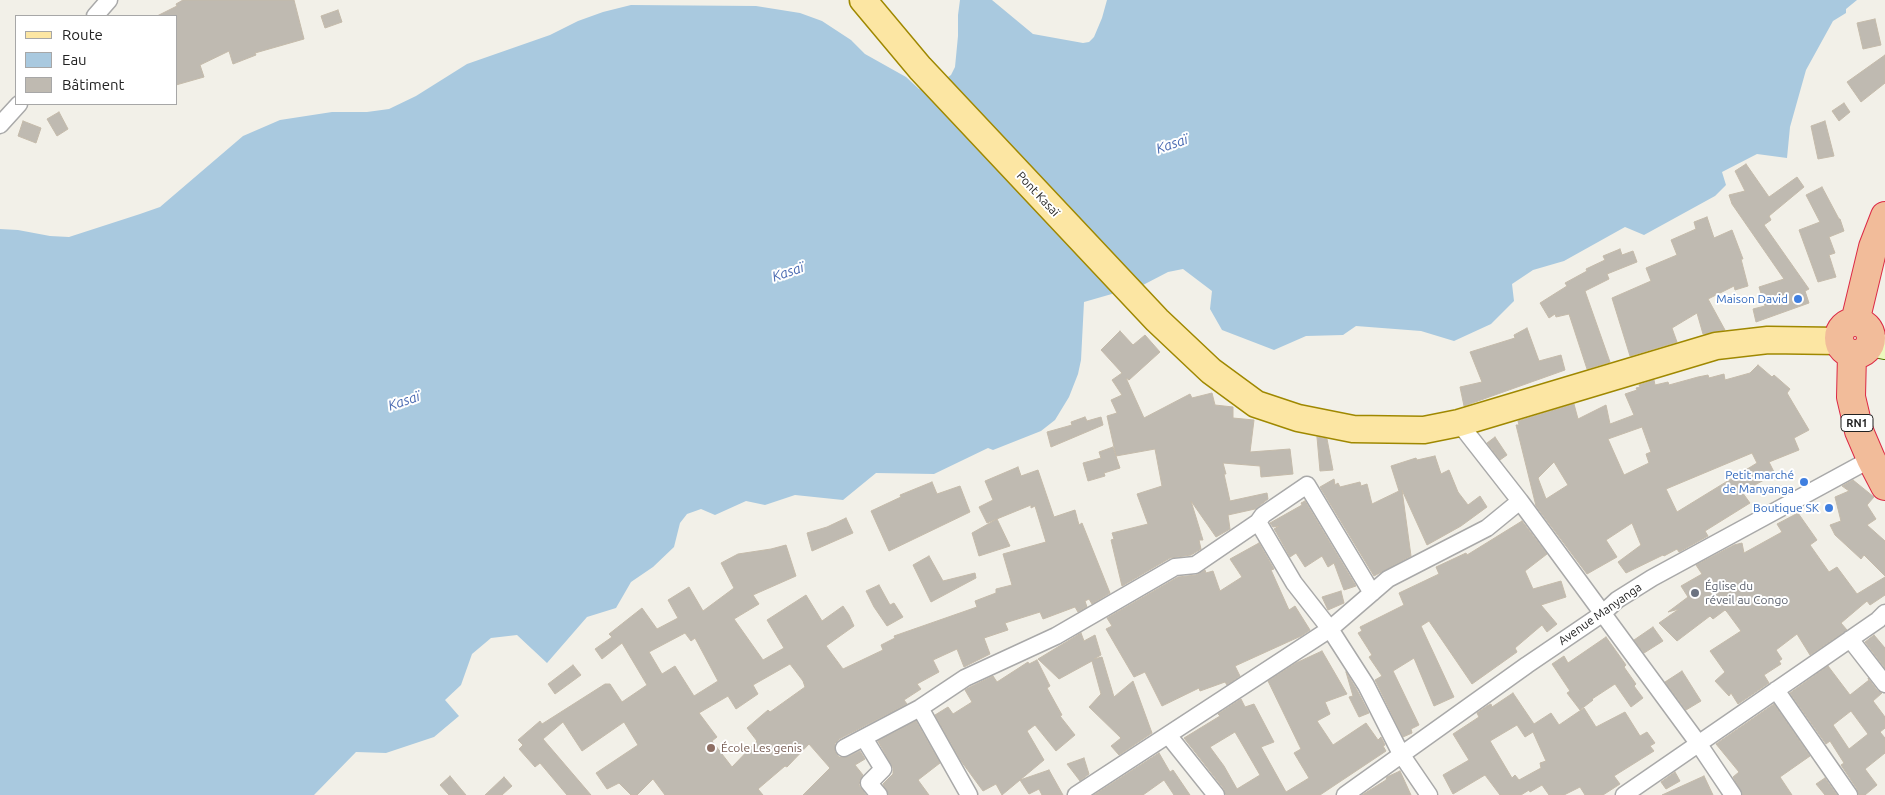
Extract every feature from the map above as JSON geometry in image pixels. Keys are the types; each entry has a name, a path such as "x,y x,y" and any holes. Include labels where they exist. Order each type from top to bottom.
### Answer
{"highway":[{"name":"RN1","path":"1885,216 1873,247 1851,397 1859,431 1870,459 1885,486"}],"main road":[{"name":"Pont Kasaï","path":"863,0 920,68 1157,320 1211,371 1256,404 1298,418 1353,428 1424,430 1459,423 1716,346 1768,340 1860,342"}],"street":[{"path":"96,15 109,0"},
{"path":"0,125 18,105"},
{"path":"1459,423 1520,500 1698,743 1733,795"},
{"name":"Avenue Manyanga","path":"1345,795 1602,614 1617,600 1652,578 1870,459"},
{"path":"844,748 920,708 964,678 1056,636 1175,567 1195,565 1258,522 1263,515 1307,485 1372,593"},
{"path":"1076,795 1330,629 1388,579 1487,528 1520,500"},
{"path":"1258,522 1294,584 1330,629 1366,685 1401,754 1428,795"},
{"path":"1624,795 1878,620 1885,612"},
{"path":"1850,639 1885,684"},
{"path":"1776,690 1849,795"},
{"path":"920,708 969,795"},
{"path":"1168,734 1216,795"},
{"path":"864,738 883,769 869,783 879,795"}],"water":[{"name":"Kasaï","path":"960,0 992,0 1033,34 1083,43 1089,42 1094,37 1107,0 1857,0 1846,9 1846,13 1833,21 1806,70 1790,127 1787,158 1757,154 1722,172 1726,185 1715,196 1644,235 1625,227 1564,261 1533,270 1512,284 1514,301 1491,324 1454,341 1421,331 1356,326 1343,335 1306,336 1274,350 1222,330 1210,309 1212,291 1183,269 1168,272 1143,285 1084,302 1081,360 1078,374 1069,397 1055,420 1041,431 993,450 988,448 934,474 876,473 843,500 795,495 765,505 746,501 715,515 701,509 687,514 680,523 674,547 653,567 631,582 616,608 587,617 547,663 517,635 491,638 472,654 461,685 445,700 459,716 434,737 386,753 356,752 314,795 0,795 0,229 69,237 160,207 243,136 280,120 332,112 367,112 389,109 416,96 467,64 550,35 578,21 603,12 631,5 756,6 800,13 822,21 851,40 865,54 906,77 919,89 927,91 951,75 955,67"}],"building":[{"path":"183,0 294,0 304,39 255,53 256,55 233,64 229,51 200,65 204,77 178,84 178,15 159,15 177,6 176,4"},
{"path":"338,10 342,22 325,28 321,16"},
{"path":"1875,19 1881,45 1863,49 1857,23"},
{"path":"1885,55 1885,83 1861,102 1847,82"},
{"path":"1844,103 1850,112 1839,121 1832,111"},
{"path":"59,112 68,129 57,136 47,119"},
{"path":"23,121 41,128 36,143 18,136"},
{"path":"1825,121 1834,156 1818,159 1811,126"},
{"path":"1746,164 1769,197 1797,177 1804,187 1769,216 1771,220 1764,225 1809,289 1805,291 1809,303 1756,322 1753,309 1765,306 1759,287 1784,279 1732,204 1729,195 1745,191 1735,171"},
{"path":"1822,187 1840,219 1844,231 1829,237 1835,253 1829,255 1836,277 1818,282 1799,230 1820,222 1806,195"},
{"path":"1707,217 1714,238 1732,230 1743,259 1741,259 1748,286 1735,290 1734,286 1708,299 1725,330 1703,334 1697,313 1672,328 1677,342 1630,356 1612,298 1651,281 1646,268 1677,255 1671,240 1696,229 1694,222"},
{"path":"1620,249 1622,255 1633,251 1637,262 1607,274 1609,279 1585,291 1610,362 1587,369 1569,314 1556,317 1555,314 1549,318 1540,303 1567,286 1565,283 1587,271 1586,269 1605,260 1603,256"},
{"path":"1527,328 1539,361 1561,355 1565,370 1464,406 1460,387 1482,382 1470,352 1515,338 1514,335"},
{"path":"1120,331 1133,345 1145,335 1160,352 1129,380 1126,378 1144,418 1190,394 1192,398 1212,393 1215,405 1233,407 1233,418 1254,420 1250,452 1290,449 1293,474 1261,477 1260,466 1223,463 1230,501 1267,493 1268,499 1255,509 1228,515 1230,529 1216,537 1191,501 1203,540 1199,540 1201,549 1191,555 1170,558 1122,586 1111,540 1114,539 1112,533 1148,524 1137,494 1162,486 1155,449 1116,456 1107,416 1117,413 1111,400 1122,395 1112,380 1122,373 1101,350"},
{"path":"1758,365 1772,377 1774,375 1790,389 1787,393 1809,430 1794,438 1799,450 1769,462 1775,474 1742,492 1750,503 1705,531 1708,536 1679,552 1677,549 1626,573 1618,562 1641,545 1632,523 1606,540 1617,557 1587,574 1536,506 1516,425 1519,425 1518,421 1574,404 1578,419 1606,405 1610,424 1634,415 1625,394 1637,390 1636,388 1640,387 1639,385 1654,380 1655,385 1668,382 1669,385 1708,375 1709,378 1724,374 1725,380 1750,373","holes":["1642,427 1651,452 1646,454 1649,463 1624,475 1608,439","1752,453 1757,463 1677,512 1666,489","1554,462 1568,485 1546,499 1538,478"]},
{"path":"1085,417 1087,421 1101,417 1103,425 1051,447 1047,432 1072,425 1071,422"},
{"path":"1317,437 1327,439 1333,470 1320,471"},
{"path":"1495,437 1507,455 1500,460 1487,443"},
{"path":"1113,447 1120,468 1104,473 1105,476 1088,481 1083,463 1101,458 1099,452"},
{"path":"1435,456 1441,474 1449,470 1458,492 1468,505 1480,496 1487,507 1461,526 1427,545 1402,490 1411,556 1374,576 1320,487 1334,479 1335,485 1338,483 1340,487 1360,482 1361,486 1367,484 1372,504 1399,491 1391,466 1416,458 1417,460"},
{"path":"1018,467 1021,476 1038,470 1054,517 1075,510 1079,525 1082,523 1110,593 1092,604 1089,599 1085,601 1087,607 1078,612 1075,607 1043,619 1040,612 1005,623 1008,630 984,638 990,654 964,667 957,649 933,660 939,672 917,684 921,689 904,700 907,704 839,739 835,743 835,752 839,757 848,757 860,751 865,759 855,765 863,775 859,785 866,795 803,795 830,768 809,744 787,767 785,766 758,789 763,795 665,795 653,779 637,795 631,795 619,783 607,789 596,773 638,745 624,722 582,751 563,722 543,739 591,795 567,795 540,763 535,767 519,749 523,745 518,740 540,721 542,724 605,684 610,684 622,702 647,685 622,643 602,659 595,649 612,637 609,634 642,608 657,629 678,618 668,600 689,587 703,611 734,588 721,563 738,554 786,545 796,576 753,595 759,604 734,619 763,660 784,648 767,620 806,595 822,621 843,606 849,615 854,626 826,646 843,669 883,650 881,645 895,638 894,636 977,607 975,601 996,593 996,589 1012,585 1003,554 1046,542 1035,506 1031,508 1031,505 987,523 979,507 993,500 985,481","holes":["685,633 691,641 695,638 718,681 694,696 675,666 662,674 649,652","790,664 803,681 805,687 770,712 768,710 747,728 757,741 732,767 712,741 717,737 699,713 728,696 736,709 758,694 753,685"]},
{"path":"1853,480 1874,497 1867,505 1876,519 1867,525 1885,541 1885,576 1864,555 1861,559 1835,535 1830,525 1841,521 1835,497 1849,491 1842,486"},
{"path":"932,482 937,494 960,486 970,512 889,551 871,511 901,497 900,495"},
{"path":"1305,501 1356,586 1344,590 1334,563 1328,567 1322,556 1305,567 1296,553 1290,557 1274,529 1279,526 1273,527 1270,523 1302,505 1301,503"},
{"path":"1798,513 1817,540 1810,545 1829,572 1837,567 1857,594 1885,577 1885,595 1870,605 1867,601 1841,623 1847,630 1810,655 1797,634 1776,650 1782,659 1779,661 1781,664 1764,675 1769,683 1738,704 1731,693 1729,696 1715,681 1725,672 1710,651 1741,631 1727,612 1725,610 1713,619 1710,616 1677,641 1659,623 1679,609 1668,612 1688,597 1681,586 1702,574 1696,565 1734,545 1742,543 1744,553 1782,532 1777,524"},
{"path":"846,518 853,533 812,551 807,533 827,527"},
{"path":"997,519 1010,546 979,556 972,533"},
{"path":"1522,521 1547,554 1525,571 1533,589 1561,581 1566,597 1541,605 1557,624 1547,632 1542,625 1515,648 1517,652 1472,684 1429,621 1421,626 1454,697 1434,706 1414,658 1393,671 1419,725 1411,729 1412,733 1403,737 1375,680 1382,676 1369,657 1372,655 1358,633 1362,631 1360,627 1404,605 1399,593 1439,574 1436,567 1466,553 1467,555"},
{"path":"1259,543 1274,569 1271,570 1289,610 1295,606 1310,630 1301,636 1235,666 1240,676 1227,685 1225,682 1200,691 1199,688 1162,706 1145,672 1134,677 1106,629 1112,626 1107,618 1178,577 1196,575 1205,570 1206,573 1213,571 1220,591 1242,577 1230,559"},
{"path":"929,556 943,581 975,573 976,578 931,602 913,565"},
{"path":"879,585 890,605 894,603 903,617 887,626 866,591"},
{"path":"1341,591 1344,603 1328,610 1322,597"},
{"path":"1653,627 1663,641 1644,653 1634,640"},
{"path":"1081,633 1084,641 1095,635 1101,655 1094,659 1102,657 1114,697 1133,681 1152,733 1119,755 1111,746 1121,738 1089,707 1101,694 1092,661 1059,679 1038,659"},
{"path":"1874,635 1885,648 1885,668 1865,642"},
{"path":"1606,637 1626,665 1624,667 1643,698 1631,707 1615,684 1592,699 1580,710 1567,693 1570,691 1552,664 1564,656 1568,663"},
{"path":"1322,651 1347,694 1325,702 1330,714 1317,721 1333,745 1366,723 1378,740 1381,737 1386,751 1320,795 1226,795 1224,789 1184,738 1220,716 1218,714 1241,699 1245,707 1254,704 1274,742 1261,747 1286,792 1309,778 1294,753 1301,749 1268,681 1296,663","holes":["1235,732 1260,775 1237,789 1224,766 1210,747"]},
{"path":"1037,660 1050,686 1047,688 1062,715 1060,716 1075,735 1056,751 1035,725 1027,731 1044,760 1002,795 996,784 983,791 961,761 935,715 948,707 953,714 972,702 965,690 970,687 993,676 997,682 1028,662 1029,664"},
{"path":"573,665 581,675 555,694 548,684"},
{"path":"1828,666 1850,695 1869,680 1868,678 1877,690 1882,693 1873,701 1885,717 1885,728 1880,732 1885,738 1885,753 1865,769 1877,785 1865,795 1859,795 1841,765 1844,763 1830,741 1826,744 1790,693","holes":["1851,711 1868,734 1849,749 1833,725"]},
{"path":"1682,671 1701,701 1686,710 1665,682"},
{"path":"1346,672 1369,713 1359,717 1349,697 1353,696"},
{"path":"1513,693 1534,724 1551,713 1559,725 1584,708 1596,727 1625,712 1640,736 1647,732 1655,743 1650,746 1654,751 1614,776 1620,784 1603,795 1585,795 1580,787 1564,795 1549,795 1542,785 1521,795 1500,795 1485,775 1453,794 1443,775 1469,760 1453,734 1479,717 1477,713 1487,706 1491,704 1492,707","holes":["1517,725 1525,737 1533,732 1546,761 1540,763 1541,768 1519,780 1515,775 1512,778 1490,741"]},
{"path":"1774,704 1810,756 1780,777 1792,795 1743,795 1733,777 1739,772 1716,744"},
{"path":"916,721 940,763 918,780 929,795 889,795 883,784 893,774 893,768 878,741"},
{"path":"1159,753 1170,772 1173,770 1190,795 1174,795 1164,780 1143,795 1094,795"},
{"path":"1084,758 1089,774 1080,781 1067,764"},
{"path":"1049,770 1063,795 1042,795 1039,789 1029,794 1020,780"},
{"path":"1400,771 1411,795 1362,795 1386,780 1387,777"},
{"path":"1675,772 1680,781 1666,789 1661,782"},
{"path":"450,776 466,795 449,795 440,785"},
{"path":"1704,776 1713,795 1662,795"},
{"path":"504,777 512,786 502,795 485,795"},
{"path":"1825,778 1837,795 1825,795 1816,784"}],"place":[{"name":"Maison David","path":"1798,299"},
{"name":"Petit marché de Manyanga","path":"1804,482"},
{"name":"Boutique SK","path":"1829,508"},
{"name":"Église du réveil au Congo","path":"1695,593"},
{"name":"École Les genis","path":"711,748"}]}
